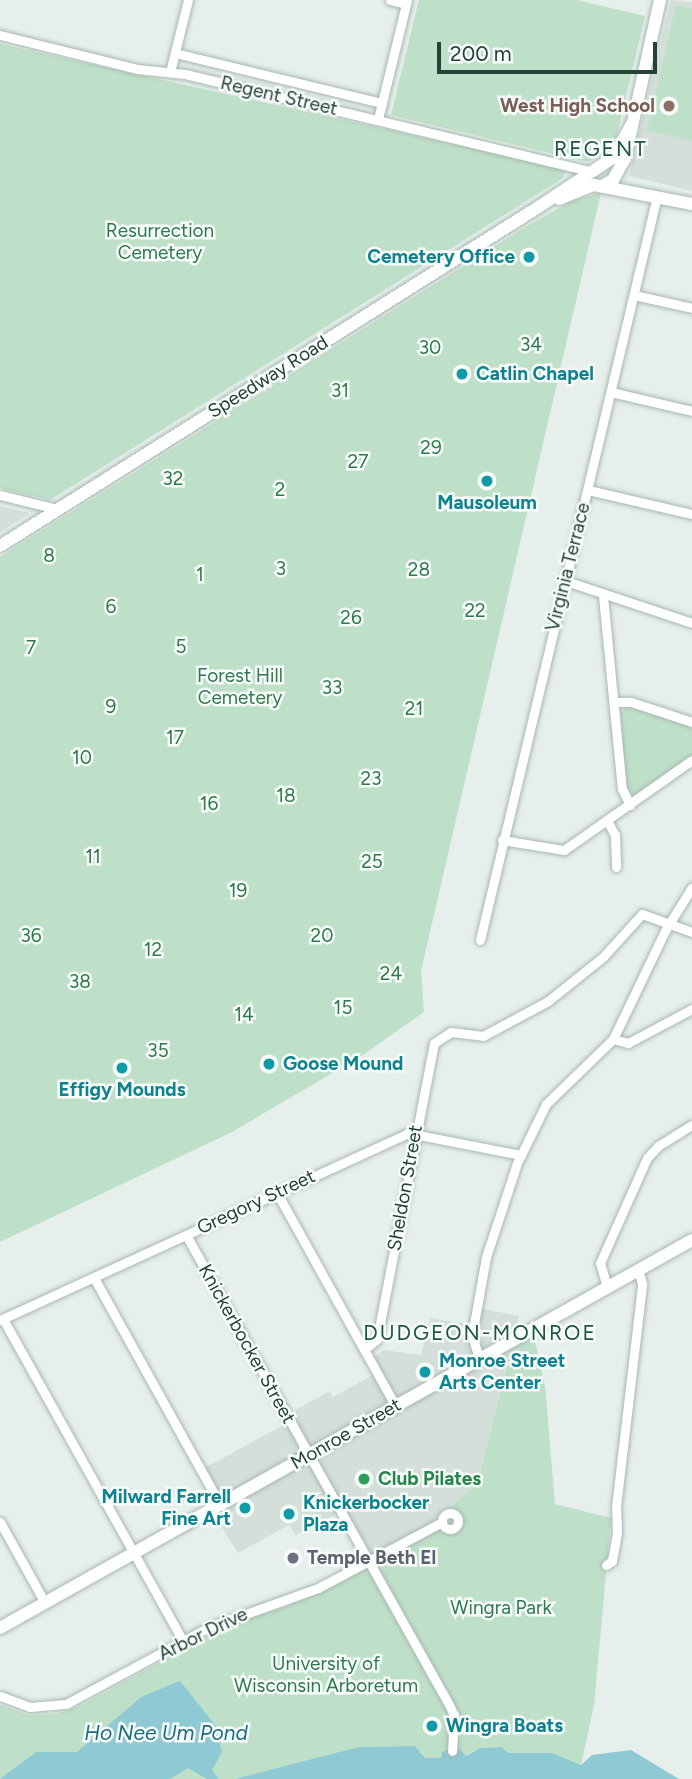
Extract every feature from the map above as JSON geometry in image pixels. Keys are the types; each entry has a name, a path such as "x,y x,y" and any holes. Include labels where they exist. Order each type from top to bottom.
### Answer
{"main road":[{"path":"608,183 625,158 660,0"},
{"name":"Speedway Road","path":"0,547 537,208 618,152 631,125"},
{"name":"Regent Street","path":"585,173 608,183 692,204"},
{"name":"Speedway Road","path":"537,208 579,188 608,183"},
{"name":"Monroe Street","path":"0,1628 692,1240"}],"street":[{"path":"174,72 175,53 188,0"},
{"path":"378,120 407,2 390,0"},
{"name":"Regent Street","path":"0,35 137,69 174,72 557,162 585,173"},
{"path":"175,53 382,103"},
{"name":"Virginia Terrace","path":"480,940 634,295 655,195"},
{"path":"634,295 692,309"},
{"path":"611,392 692,411"},
{"path":"588,490 692,514"},
{"path":"0,495 57,509"},
{"path":"566,581 603,596 692,623"},
{"path":"603,596 616,702 622,789 630,805"},
{"path":"616,702 631,702 692,722"},
{"path":"502,840 565,850 692,761"},
{"path":"608,821 615,835 616,867"},
{"path":"479,1359 472,1335 486,1257 503,1194 555,1094 613,1039 670,922 692,887"},
{"name":"Sheldon Street","path":"366,1348 377,1339 431,1048 451,1032 482,1036 548,1001 603,957 641,914 651,913 670,922"},
{"path":"670,922 692,932"},
{"path":"613,1039 628,1043 692,1009"},
{"path":"607,1287 600,1263 647,1158 658,1146 692,1125"},
{"path":"414,1132 521,1155"},
{"name":"Gregory Street","path":"1,1319 414,1132"},
{"path":"277,1193 396,1405"},
{"name":"Knickerbocker Street","path":"186,1235 454,1715 452,1751"},
{"path":"606,1565 612,1561 617,1532 616,1507 642,1284 638,1269"},
{"path":"94,1278 220,1504"},
{"path":"1,1319 183,1642"},
{"path":"0,1522 45,1602"},
{"name":"Arbor Drive","path":"0,1696 30,1707 66,1704 233,1616 297,1597 442,1522"}],"shaded area":[{"name":"West High School","path":"671,0 692,2 692,191 629,176"},
{"path":"0,506 29,513 29,514 0,532"},
{"path":"472,1307 519,1316 477,1485 441,1520 368,1560 340,1512 296,1535 289,1525 238,1553 211,1510 219,1505 201,1470 289,1422 286,1415 330,1391 333,1397 378,1372 371,1359 384,1350 421,1355 430,1318 468,1324"}],"green space":[{"path":"419,0 577,0 645,16 614,147 588,162 391,115"},
{"path":"676,5 692,9 692,141 647,130"},
{"name":"Resurrection Cemetery","path":"0,44 565,169 563,178 50,500 0,488"},
{"name":"Forest Hill Cemetery","path":"601,193 421,971 424,1012 363,1055 232,1132 0,1242 0,557 527,226 574,200"},
{"path":"626,706 692,726 692,755 634,796 626,787 621,713"},
{"path":"534,1336 545,1386 555,1504 611,1518 594,1705 581,1765 552,1753 508,1753 502,1747 480,1748 465,1756 457,1751 441,1758 425,1758 415,1746 363,1747 235,1779 0,1779 0,1705 28,1715 56,1714 80,1706 240,1619 286,1607 436,1530 456,1502 477,1485 511,1349"}],"water":[{"name":"Ho Nee Um Pond","path":"180,1681 215,1725 222,1752 212,1770 219,1779 207,1779 188,1768 170,1779 0,1779 36,1752 77,1752 141,1697"},
{"path":"415,1746 425,1758 441,1758 442,1752 458,1747 466,1756 480,1748 502,1747 508,1753 552,1753 581,1765 592,1755 631,1750 679,1779 235,1779 359,1747"}],"place":[{"name":"West High School","path":"669,106"},
{"name":"Cemetery Office","path":"529,257"},
{"name":"Catlin Chapel","path":"462,374"},
{"name":"Mausoleum","path":"487,481"},
{"name":"Goose Mound","path":"269,1064"},
{"name":"Effigy Mounds","path":"122,1068"},
{"name":"Monroe Street Arts Center","path":"425,1372"},
{"name":"Club Pilates","path":"364,1479"},
{"name":"Milward Farrell Fine Art","path":"245,1508"},
{"name":"Knickerbocker Plaza","path":"289,1514"},
{"name":"Temple Beth El","path":"293,1558"},
{"name":"Wingra Boats","path":"432,1726"}],"district":[{"name":"REGENT","path":"601,149"},
{"name":"DUDGEON-MONROE","path":"480,1333"}],"park label":[{"name":"34","path":"531,345"},
{"name":"30","path":"430,348"},
{"name":"31","path":"340,391"},
{"name":"29","path":"431,448"},
{"name":"27","path":"358,462"},
{"name":"32","path":"173,479"},
{"name":"2","path":"280,490"},
{"name":"8","path":"49,556"},
{"name":"3","path":"281,569"},
{"name":"28","path":"419,570"},
{"name":"1","path":"200,575"},
{"name":"6","path":"111,607"},
{"name":"22","path":"475,611"},
{"name":"26","path":"351,618"},
{"name":"5","path":"181,647"},
{"name":"7","path":"31,648"},
{"name":"33","path":"332,688"},
{"name":"9","path":"111,707"},
{"name":"21","path":"414,709"},
{"name":"17","path":"175,738"},
{"name":"10","path":"82,758"},
{"name":"23","path":"371,779"},
{"name":"18","path":"286,796"},
{"name":"16","path":"209,804"},
{"name":"11","path":"93,857"},
{"name":"25","path":"372,862"},
{"name":"19","path":"238,891"},
{"name":"36","path":"31,936"},
{"name":"20","path":"322,936"},
{"name":"12","path":"153,950"},
{"name":"24","path":"391,974"},
{"name":"38","path":"80,982"},
{"name":"15","path":"343,1008"},
{"name":"14","path":"244,1015"},
{"name":"35","path":"158,1051"},
{"name":"Wingra Park","path":"501,1608"},
{"name":"University of Wisconsin Arboretum","path":"326,1675"}]}
